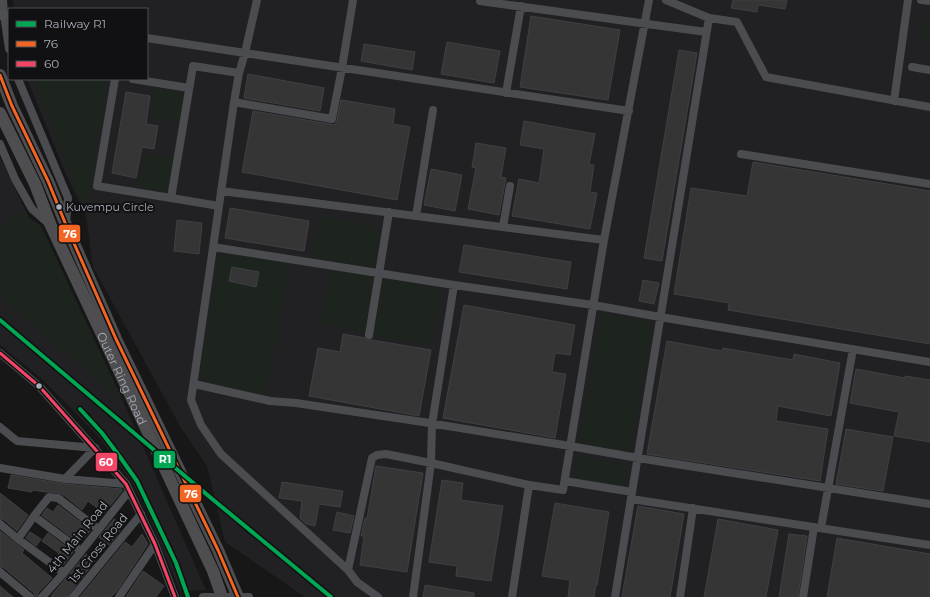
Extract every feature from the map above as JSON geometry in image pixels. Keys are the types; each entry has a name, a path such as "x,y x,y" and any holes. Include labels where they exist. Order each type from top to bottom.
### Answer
{"highway":[{"name":"Outer Ring Road","path":"0,75 12,106 48,181 116,339 218,550 238,597"},
{"name":"Outer Ring Road","path":"0,113 35,184 51,226 209,564 222,597"}],"street":[{"path":"3,0 8,42"},
{"path":"257,0 239,73 234,102 191,400 201,425 221,454 348,570 357,582 378,597"},
{"path":"234,102 332,119 353,0"},
{"path":"479,0 706,32"},
{"path":"348,570 372,458 377,454 386,454 529,485 563,490 604,240 649,0"},
{"path":"666,0 709,18 737,22 766,78 930,107"},
{"path":"894,101 908,0"},
{"path":"921,0 930,2"},
{"path":"506,93 521,6"},
{"path":"615,597 709,18"},
{"path":"148,38 629,111"},
{"path":"171,198 193,66 239,73"},
{"path":"912,67 930,70"},
{"path":"18,80 68,198 66,225"},
{"path":"115,80 97,186 219,206"},
{"path":"139,80 189,88"},
{"path":"416,216 433,110"},
{"path":"0,144 15,178 32,209 51,226"},
{"path":"741,154 930,184"},
{"path":"503,227 510,186"},
{"path":"222,191 604,240"},
{"path":"370,335 389,212"},
{"path":"213,247 454,285 593,305 930,362"},
{"path":"413,597 431,463 432,424 454,285"},
{"path":"803,597 828,488 853,349"},
{"path":"0,354 39,386 95,448 127,488 155,544 175,597"},
{"path":"194,384 270,401 296,403 432,424 930,504"},
{"path":"0,426 17,441 95,448"},
{"path":"65,479 95,448"},
{"path":"0,468 127,488"},
{"path":"565,481 693,508 930,545"},
{"path":"512,597 529,485"},
{"name":"4th Main Road","path":"42,597 64,573 127,488"},
{"path":"18,539 49,497 58,498 98,529"},
{"path":"680,597 693,508"},
{"name":"1st Cross Road","path":"73,597 140,514"},
{"path":"34,516 81,551"},
{"path":"0,524 64,573"},
{"path":"119,597 155,544"},
{"path":"0,572 30,597"},
{"path":"199,597 249,597"}],"shaded area":[{"path":"13,0 930,0 930,597 305,597 225,542 207,466 181,428 93,267 86,216 65,172 27,80 148,80 148,8 14,8"},
{"path":"928,10 930,10 930,42 922,42"},
{"path":"34,80 108,80 86,216"},
{"path":"156,88 186,93 181,123 151,118"},
{"path":"145,154 176,159 170,193 139,187"},
{"path":"0,157 29,218 41,226 123,401 206,590 180,591 146,509 132,482 98,436 42,379 0,345"},
{"path":"24,208 29,218 41,226 123,401 0,297 0,225"},
{"path":"321,216 381,227 374,268 313,257"},
{"path":"225,250 291,261 265,395 210,384 199,376 220,253"},
{"path":"331,268 441,289 431,345 320,324"},
{"path":"602,313 653,323 630,452 579,443"},
{"path":"577,456 628,465 624,489 573,480"}],"building":[{"path":"733,0 787,0 785,9 758,5 757,12 731,8"},
{"path":"531,16 620,30 608,100 520,87"},
{"path":"447,42 500,51 494,83 441,74"},
{"path":"364,44 415,52 412,70 361,61"},
{"path":"679,50 697,53 662,261 644,258"},
{"path":"248,74 324,88 320,111 244,98"},
{"path":"126,92 150,96 146,124 158,126 154,149 142,147 136,178 112,173"},
{"path":"341,100 395,109 393,124 410,127 397,200 242,172 253,111 335,125"},
{"path":"524,121 595,134 589,165 594,165 590,192 597,193 590,229 512,216 519,179 539,183 544,149 520,145"},
{"path":"476,143 506,148 501,177 506,178 499,215 468,209 476,168 472,167"},
{"path":"753,162 930,191 930,344 728,310 729,303 674,294 691,188 747,196"},
{"path":"431,169 462,175 455,211 424,205"},
{"path":"230,208 309,221 304,251 225,238"},
{"path":"177,220 202,223 199,254 174,251"},
{"path":"464,245 571,262 567,289 459,272"},
{"path":"232,267 259,272 256,287 229,281"},
{"path":"643,280 659,283 654,304 639,301"},
{"path":"464,305 575,325 570,355 555,353 552,372 566,374 555,438 443,418"},
{"path":"343,334 365,338 368,340 431,350 419,416 309,396 318,348 340,352"},
{"path":"667,341 722,351 723,348 793,360 794,354 840,363 831,416 778,406 776,421 828,429 820,481 647,454"},
{"path":"856,369 905,378 905,376 930,380 930,442 894,436 899,412 850,403"},
{"path":"846,429 893,437 883,491 836,484"},
{"path":"376,466 423,473 407,572 360,565 364,536 361,536 365,518 367,519"},
{"path":"11,475 65,484 122,489 122,491 104,513 88,501 82,510 59,493 32,490 32,492 8,488"},
{"path":"442,480 463,483 461,500 503,506 491,581 456,576 457,566 429,562"},
{"path":"282,482 343,491 340,507 319,504 315,526 306,524 300,518 302,501 279,498"},
{"path":"0,493 28,515 17,531 4,520 0,519"},
{"path":"555,503 609,512 594,597 568,597 570,580 542,576"},
{"path":"58,505 91,530 79,543 42,515 47,508 53,512"},
{"path":"638,506 684,514 670,597 622,597"},
{"path":"337,512 354,516 350,533 333,530"},
{"path":"114,519 123,526 109,545 99,537"},
{"path":"718,519 778,530 766,597 704,597"},
{"path":"0,531 24,550 22,553 52,578 38,593 37,597 35,597 34,593 4,568 0,567"},
{"path":"30,532 41,539 36,546 26,538"},
{"path":"48,533 73,552 63,565 55,559 59,553 42,541"},
{"path":"142,534 148,544 117,591 111,597 80,597 125,542 132,547"},
{"path":"789,534 807,536 798,597 779,597"},
{"path":"837,538 930,554 930,597 827,597"},
{"path":"86,554 95,561 68,597 51,596 68,576"},
{"path":"143,571 164,586 156,597 126,597"},
{"path":"425,585 474,593 474,597 423,597"},
{"path":"0,586 8,593 13,597 0,597"}],"rail line":[{"name":"R1","path":"0,320 331,597"},
{"name":"R1","path":"80,409 102,433 137,481 176,563 188,597"}],"transit line":[{"name":"76","path":"0,75 12,106 48,181 116,339 218,550 238,597"},
{"name":"60","path":"0,353 39,386 126,484 155,544 175,597"}],"place":[{"name":"Kuvempu Circle","path":"59,207"}]}
